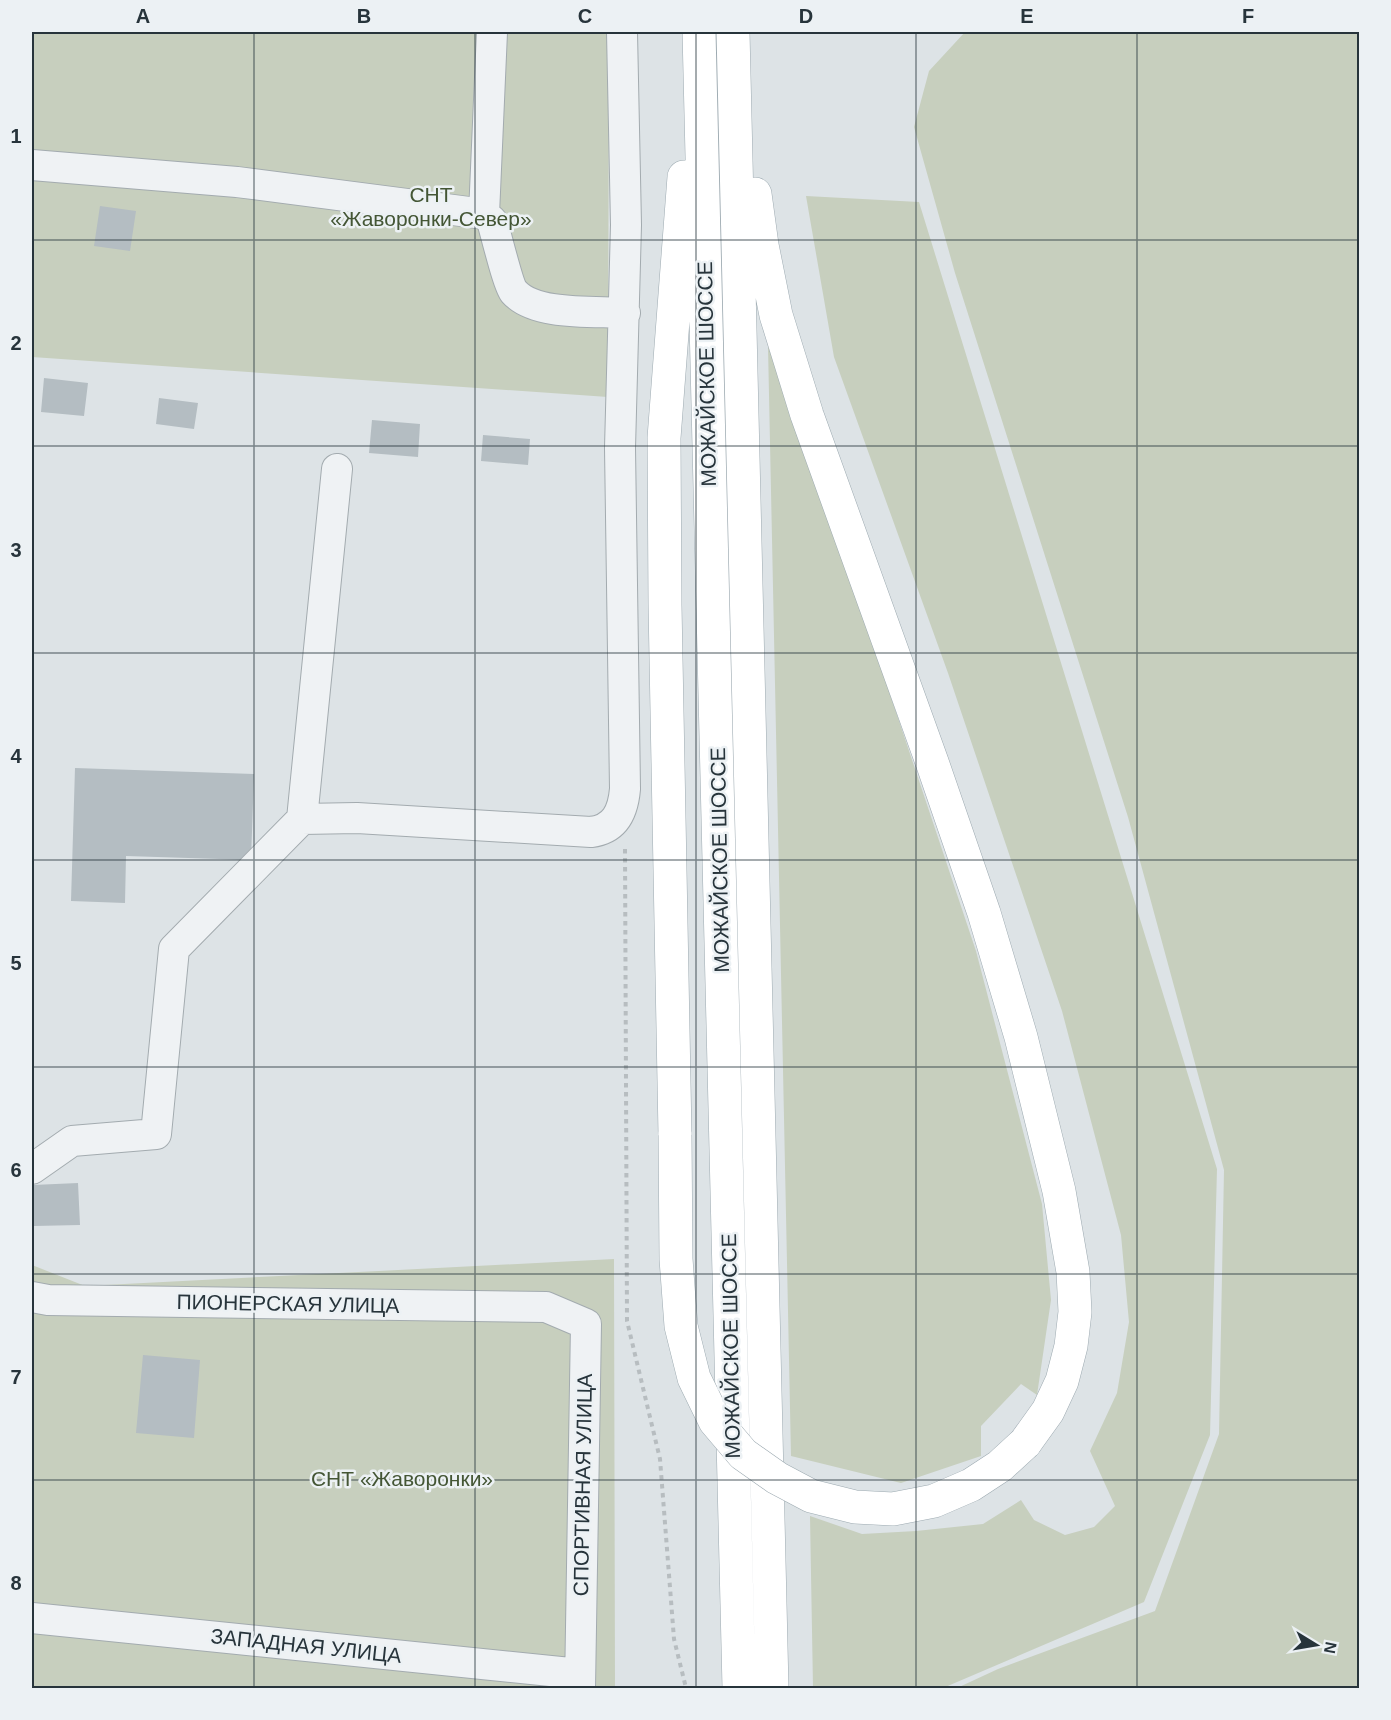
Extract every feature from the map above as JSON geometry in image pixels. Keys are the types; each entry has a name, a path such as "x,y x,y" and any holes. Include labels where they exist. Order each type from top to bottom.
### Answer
{"main road":[{"path":"697,32 664,438 676,1259 681,1326 694,1378 715,1420 743,1454 777,1478 811,1496 855,1507 892,1509 934,1501 971,1485 1000,1466 1025,1443 1048,1412 1062,1381 1071,1346 1075,1312 1073,1272 1059,1191 1021,1037 984,914 932,762 807,415 776,315 762,245 734,32"},
{"name":"МОЖАЙСКОЕ ШОССЕ","path":"697,32 739,1689"},
{"name":"МОЖАЙСКОЕ ШОССЕ","path":"734,32 772,1689"}],"street":[{"path":"484,214 492,32"},
{"path":"302,819 357,818 591,832 601,830 610,824 624,803 626,789 620,448 626,225 622,32"},
{"path":"32,165 237,182 484,214 492,221 513,291 529,304 551,310 625,313"},
{"path":"32,1169 72,1141 156,1134 174,949 302,819 337,469"},
{"name":"ПИОНЕРСКАЯ УЛИЦА","path":"32,1297 48,1300 546,1307"},
{"name":"СПОРТИВНАЯ УЛИЦА","path":"546,1307 586,1324 580,1681"},
{"name":"ЗАПАДНАЯ УЛИЦА","path":"32,1618 580,1681"}],"path":[{"path":"618,815 625,834 627,1321 660,1459 674,1639 686,1689"}],"green space":[{"name":"СНТ «Жаворонки-Север»","path":"32,32 609,32 608,397 32,357"},
{"path":"965,32 1359,32 1359,1688 957,1688 998,1669 1155,1611 1219,1434 1224,1170 1128,817 955,273 914,127 929,71"},
{"path":"806,196 919,202 1217,1169 1210,1435 1144,1602 943,1688 813,1688 810,1516 862,1534 916,1531 983,1524 1021,1500 1034,1520 1065,1535 1094,1527 1115,1506 1090,1451 1117,1393 1129,1322 1121,1235 1062,1011 948,673 834,357"},
{"path":"768,346 889,691 976,951 1042,1204 1051,1300 1037,1395 1021,1384 981,1426 981,1456 901,1483 791,1456"},
{"name":"СНТ «Жаворонки»","path":"614,1259 615,1688 32,1688 32,1265 85,1286"}],"building":[{"path":"100,206 136,211 130,251 94,246"},
{"path":"44,378 88,383 84,416 41,412"},
{"path":"159,398 198,403 194,429 156,424"},
{"path":"372,420 420,424 418,457 369,453"},
{"path":"483,435 530,439 528,465 481,461"},
{"path":"75,768 254,774 251,860 126,856 125,903 71,901"},
{"path":"78,1183 80,1225 34,1226 33,1185"},
{"path":"143,1355 200,1360 194,1438 136,1433"}]}
